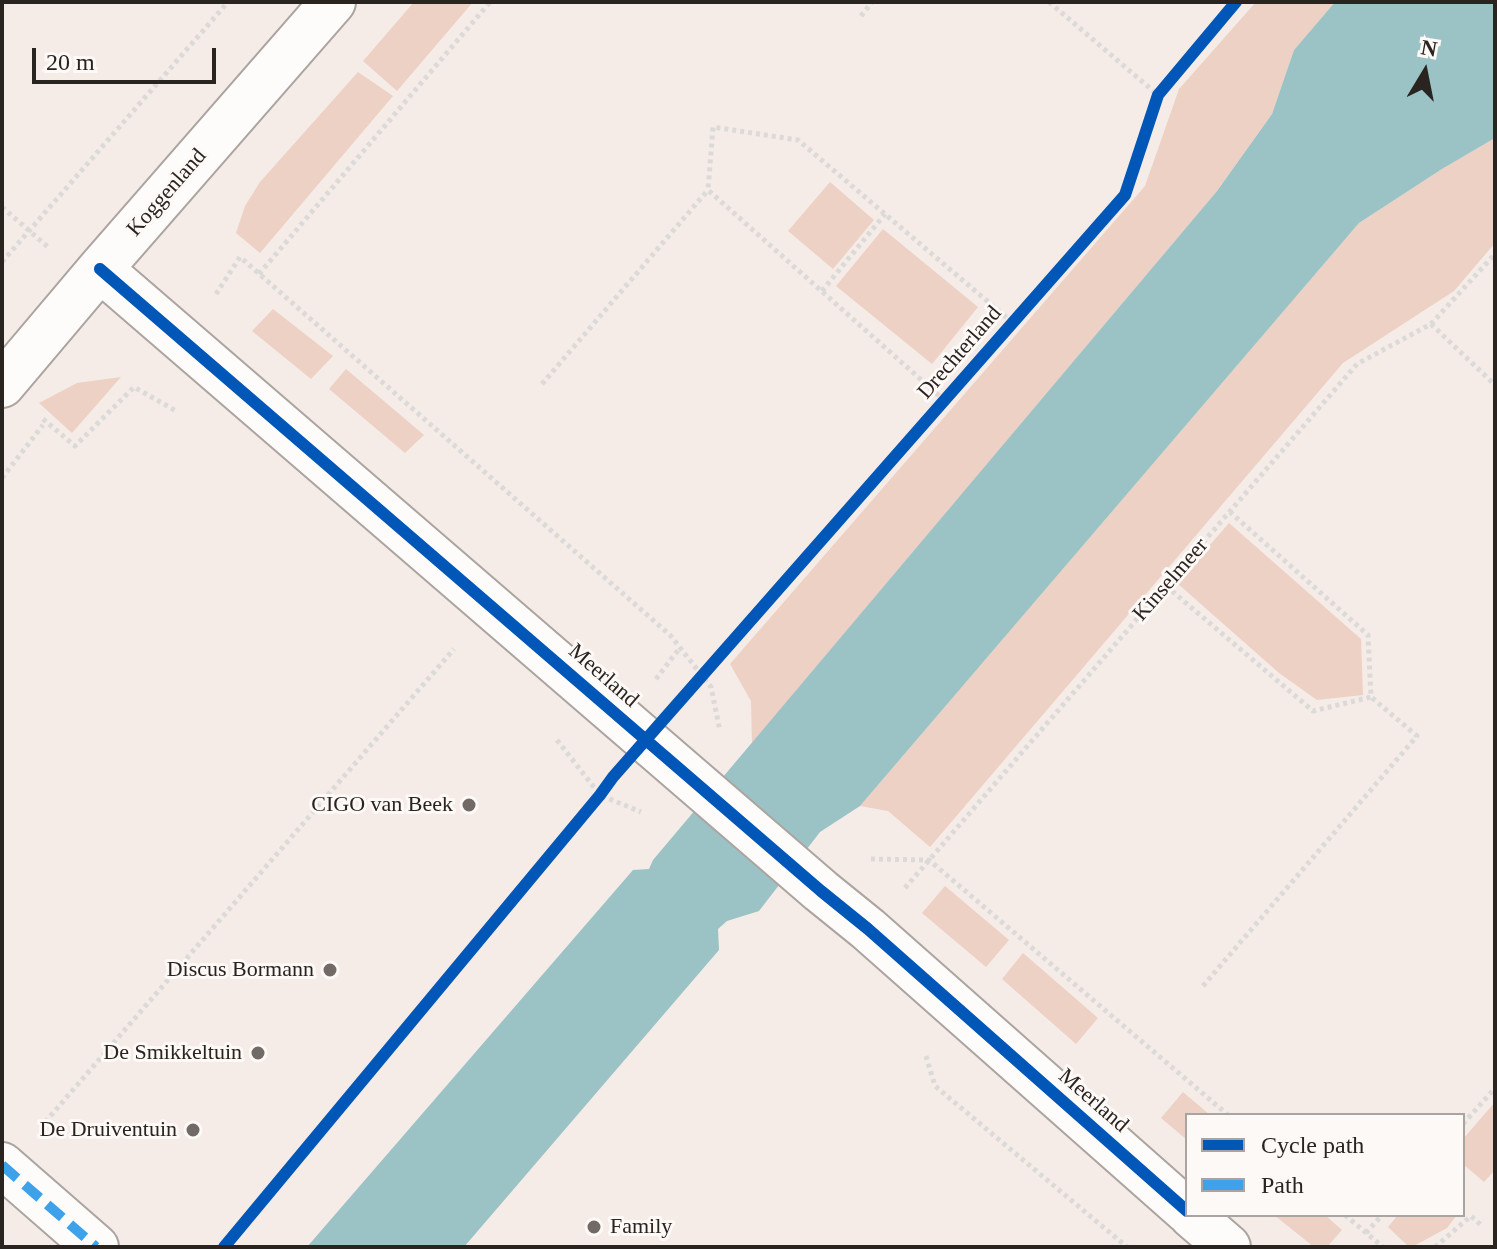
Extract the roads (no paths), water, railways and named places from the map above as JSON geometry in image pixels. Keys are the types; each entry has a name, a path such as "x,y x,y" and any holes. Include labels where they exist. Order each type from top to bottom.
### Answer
{"street":[{"name":"Koggenland","path":"2,385 333,2"},
{"name":"Meerland","path":"100,269 868,929 1185,1209"},
{"path":"4,1166 96,1247"},
{"name":"Meerland","path":"1194,1217 1228,1247"}],"water":[{"path":"1335,2 1495,2 1495,138 1359,223 860,806 820,832 759,911 727,921 718,929 719,950 464,1247 307,1247 633,870 649,869 653,860 1217,191 1272,114 1294,50"}],"place":[{"name":"CIGO van Beek","path":"469,805"},
{"name":"Discus Bormann","path":"330,970"},
{"name":"De Smikkeltuin","path":"258,1053"},
{"name":"De Druiventuin","path":"193,1130"},
{"name":"Family","path":"594,1227"}]}
